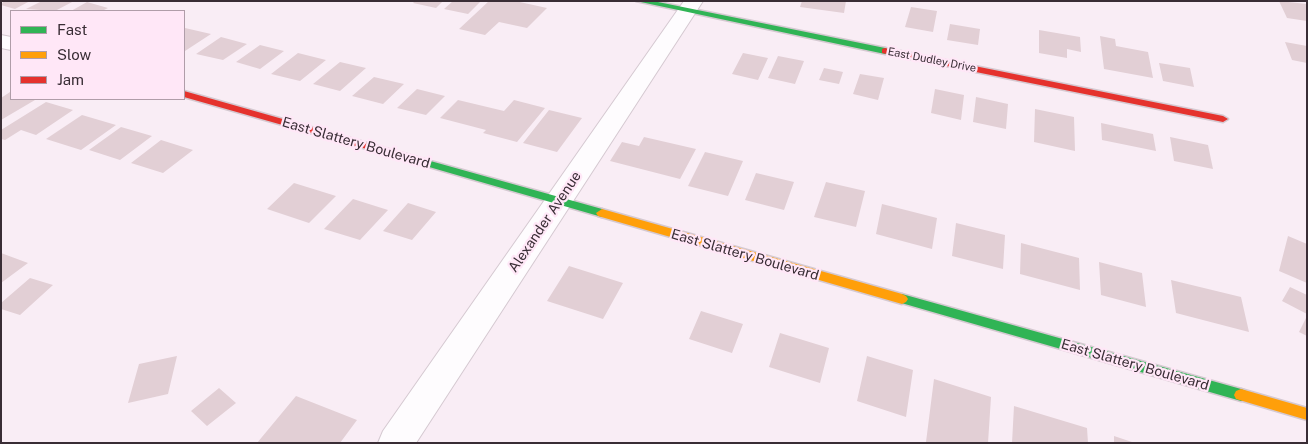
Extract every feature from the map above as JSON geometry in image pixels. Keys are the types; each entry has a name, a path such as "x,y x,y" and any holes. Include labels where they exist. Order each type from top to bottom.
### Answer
{"street":[{"name":"East Dudley Drive","path":"640,1 691,6 1224,119"},
{"name":"Alexander Avenue","path":"396,443 691,6"},
{"name":"East Slattery Boulevard","path":"185,94 1307,414"}],"building":[{"path":"4,1 30,1 15,9 1,5"},
{"path":"42,1 74,1 57,10 26,9"},
{"path":"415,1 443,1 436,8 413,3"},
{"path":"453,1 481,1 468,14 444,9"},
{"path":"489,1 515,1 547,8 527,28 499,22 485,35 459,29"},
{"path":"802,1 846,1 844,13 800,7"},
{"path":"1279,1 1307,4 1307,21 1287,18"},
{"path":"87,2 108,8 104,10 73,10"},
{"path":"911,7 937,11 933,32 905,27"},
{"path":"950,24 980,29 978,45 947,40"},
{"path":"185,28 211,34 185,51"},
{"path":"1039,30 1080,37 1081,52 1067,49 1067,58 1039,53"},
{"path":"1100,36 1115,39 1116,46 1148,52 1153,78 1104,69"},
{"path":"221,37 247,44 223,60 196,54"},
{"path":"1285,42 1307,46 1307,63 1292,60"},
{"path":"260,45 284,51 260,69 236,62"},
{"path":"298,53 326,60 300,81 271,74"},
{"path":"743,53 768,58 758,80 732,74"},
{"path":"778,56 804,61 795,84 768,78"},
{"path":"340,62 366,68 340,91 313,84"},
{"path":"1159,63 1190,68 1194,87 1163,81"},
{"path":"824,68 843,72 839,84 819,80"},
{"path":"860,74 884,78 878,100 853,94"},
{"path":"374,77 404,84 383,104 352,96"},
{"path":"417,89 445,96 426,115 397,108"},
{"path":"935,89 964,95 961,120 931,113"},
{"path":"10,92 10,100 35,100 1,120 1,98"},
{"path":"976,97 1008,104 1006,129 973,122"},
{"path":"458,100 504,111 514,100 545,108 517,142 483,133 486,130 440,118"},
{"path":"46,102 73,110 36,135 21,130 5,140 1,139 1,130"},
{"path":"1035,109 1074,117 1075,151 1034,142"},
{"path":"549,110 582,118 557,152 523,143"},
{"path":"82,115 116,125 81,150 46,139"},
{"path":"1101,123 1153,134 1156,151 1102,140"},
{"path":"121,127 152,136 120,160 89,150"},
{"path":"644,137 696,149 680,179 610,161 622,142 639,146"},
{"path":"1170,137 1208,145 1213,169 1174,161"},
{"path":"161,140 193,150 163,173 131,163"},
{"path":"705,152 743,161 728,196 688,186"},
{"path":"756,173 794,182 784,210 745,200"},
{"path":"826,182 865,191 856,227 814,217"},
{"path":"294,183 336,196 309,223 267,209"},
{"path":"353,199 388,210 360,240 324,229"},
{"path":"408,203 436,212 412,240 383,231"},
{"path":"882,204 937,218 932,249 876,234"},
{"path":"956,223 1005,235 1003,269 952,256"},
{"path":"1288,236 1307,244 1307,283 1279,271"},
{"path":"1021,243 1079,258 1080,290 1020,274"},
{"path":"1,253 28,263 1,283"},
{"path":"1099,262 1142,273 1146,307 1101,295"},
{"path":"569,266 623,283 603,319 547,301"},
{"path":"30,278 53,285 20,315 1,309 1,303"},
{"path":"1171,280 1241,297 1249,332 1176,313"},
{"path":"1290,287 1307,295 1307,314 1282,301"},
{"path":"701,311 743,324 732,353 689,339"},
{"path":"1307,316 1307,336 1299,332"},
{"path":"780,333 829,348 820,383 769,367"},
{"path":"177,356 168,394 128,403 139,364"},
{"path":"867,356 913,370 906,417 857,401"},
{"path":"934,379 991,397 988,443 926,442"},
{"path":"219,388 236,403 207,426 191,411"},
{"path":"296,396 357,420 340,443 257,443"},
{"path":"1014,406 1087,428 1088,443 1012,443"},
{"path":"1114,436 1132,442 1132,443 1114,443"}],"traffic: fast":[{"path":"640,1 885,51"},
{"path":"409,158 602,213"},
{"path":"902,299 1241,395"}],"traffic: slow":[{"path":"602,213 902,299"},
{"path":"1241,395 1307,414"}],"traffic: jam":[{"path":"885,51 1223,119"},
{"path":"185,94 409,158"}]}
